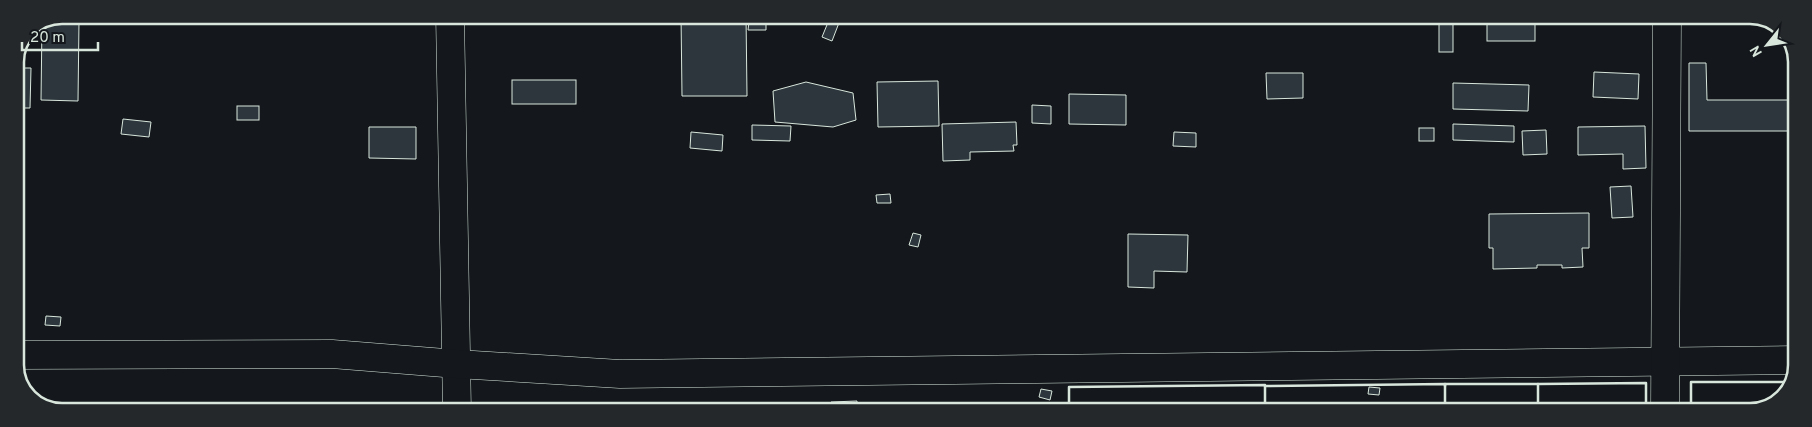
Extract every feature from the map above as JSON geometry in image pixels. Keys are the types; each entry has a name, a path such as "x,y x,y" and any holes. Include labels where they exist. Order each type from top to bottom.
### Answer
{"street":[{"path":"450,24 458,364 457,403"},
{"path":"1665,403 1667,24"},
{"path":"24,355 332,354 620,374 1788,360"}],"building":[{"path":"54,24 79,24 78,101 41,100 42,30"},
{"path":"681,24 746,24 747,96 682,96"},
{"path":"749,24 766,24 766,30 748,30"},
{"path":"827,24 839,24 832,41 822,37"},
{"path":"1439,24 1453,24 1453,52 1439,52"},
{"path":"1487,24 1535,24 1535,41 1487,41"},
{"path":"1689,63 1706,63 1707,100 1788,100 1788,131 1689,131"},
{"path":"24,68 31,68 30,108 24,108"},
{"path":"1594,72 1639,74 1638,99 1593,97"},
{"path":"1266,73 1303,73 1303,98 1267,99"},
{"path":"512,80 576,80 576,104 512,104"},
{"path":"938,81 939,126 878,127 877,82"},
{"path":"806,82 853,93 856,120 833,127 775,122 773,91"},
{"path":"1453,83 1529,85 1528,111 1453,109"},
{"path":"1069,94 1126,95 1126,125 1069,124"},
{"path":"1032,105 1051,106 1051,124 1032,123"},
{"path":"237,106 259,106 259,120 237,120"},
{"path":"123,119 151,122 149,137 121,134"},
{"path":"1016,122 1017,145 1013,145 1014,151 970,152 970,160 943,161 942,124"},
{"path":"1453,124 1514,126 1514,142 1453,140"},
{"path":"752,125 791,126 790,141 752,140"},
{"path":"1645,126 1646,168 1623,169 1623,154 1578,155 1578,127"},
{"path":"369,127 416,127 416,159 369,158"},
{"path":"1419,128 1434,128 1434,141 1419,141"},
{"path":"1546,130 1547,154 1523,155 1522,131"},
{"path":"691,132 723,135 722,151 690,148"},
{"path":"1174,132 1196,133 1196,147 1173,146"},
{"path":"1631,186 1633,217 1612,218 1610,187"},
{"path":"890,194 891,203 877,203 876,195"},
{"path":"1589,213 1589,248 1582,248 1583,267 1562,268 1562,265 1537,265 1537,268 1493,269 1493,248 1489,248 1489,214"},
{"path":"913,233 921,235 918,247 909,245"},
{"path":"1128,234 1188,235 1187,272 1154,271 1154,288 1128,287"},
{"path":"46,316 61,317 60,326 45,325"},
{"path":"1369,387 1380,388 1379,395 1368,394"},
{"path":"1041,389 1052,391 1050,400 1039,397"},
{"path":"857,401 857,403 831,402"}],"wall":[{"path":"1691,403 1691,382 1784,382"},
{"path":"1538,403 1538,384 1646,383 1646,403"},
{"path":"1265,386 1445,384 1445,403"},
{"path":"1445,386 1445,384 1538,384"},
{"path":"1069,403 1069,387 1265,385 1265,403"}]}
